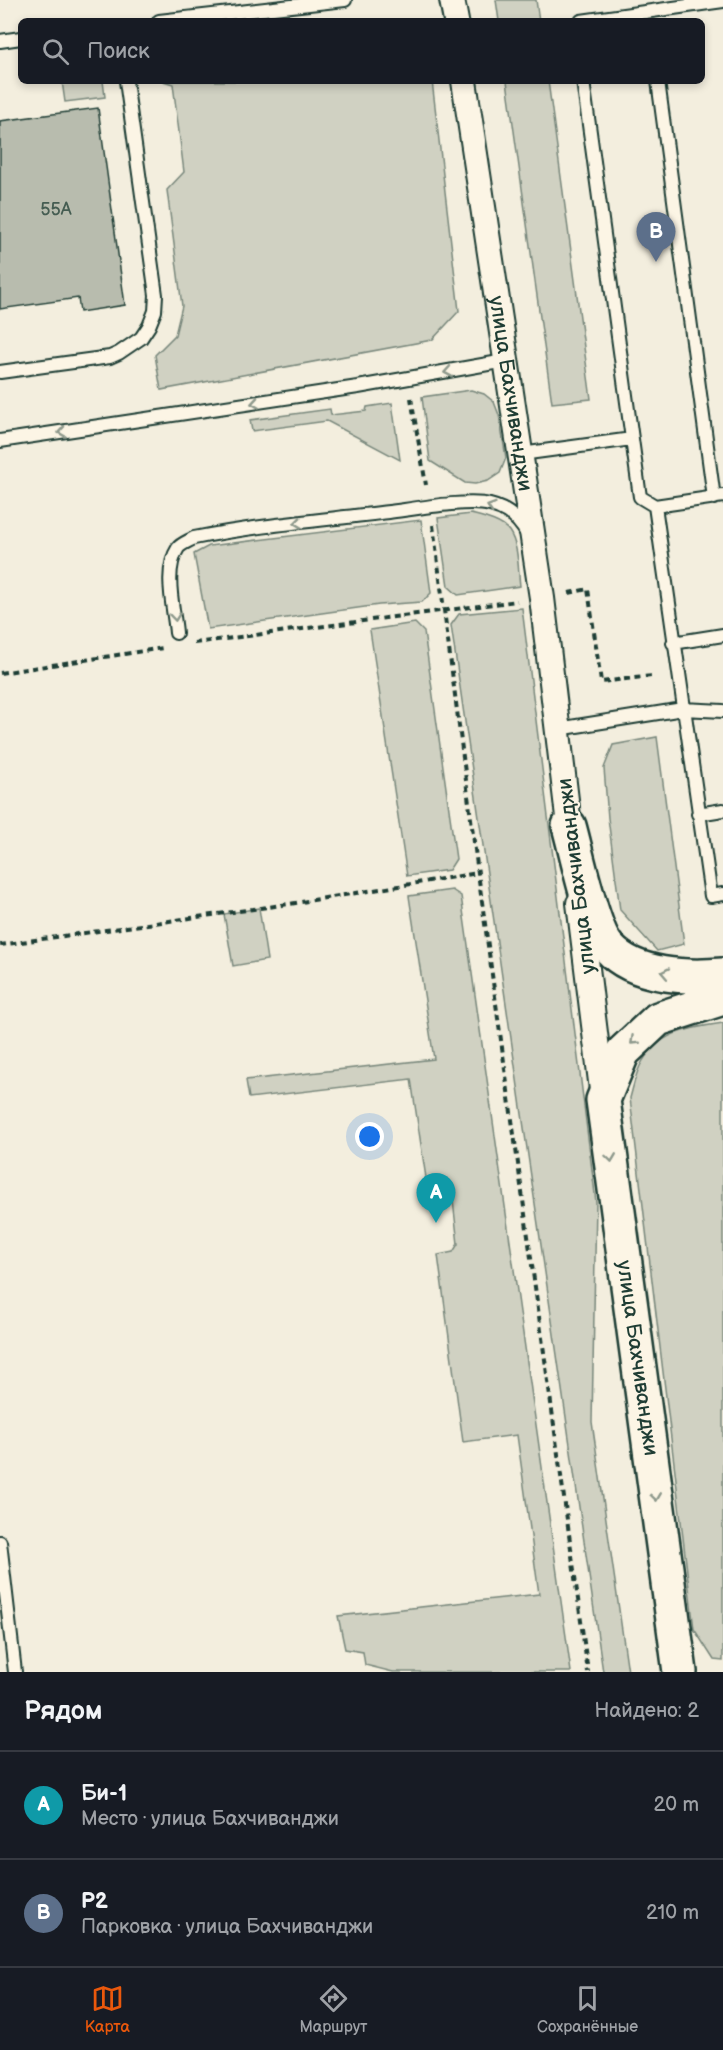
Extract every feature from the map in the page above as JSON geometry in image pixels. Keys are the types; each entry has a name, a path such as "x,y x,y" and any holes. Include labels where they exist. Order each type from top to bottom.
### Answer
{"highway":[{"path":"569,826 595,921 609,948 631,963 666,975 723,975"},
{"path":"603,1100 623,1052 658,1019 723,998"},
{"name":"улица Бахчиванджи","path":"603,1100 680,1672"}],"street":[{"path":"452,0 455,18"},
{"name":"улица Бахчиванджи","path":"464,84 521,454 532,545 542,598 603,1100"}],"lane":[{"path":"186,18 345,0"},
{"path":"621,18 649,16 723,2"},
{"path":"0,41 18,38"},
{"path":"0,372 110,357 141,338 149,326 155,311 156,295 126,84"},
{"path":"583,84 640,497 655,506 719,497 658,84"},
{"path":"0,441 407,379 505,361"},
{"path":"521,454 632,439"},
{"path":"176,633 171,580 172,564 179,547 194,538 430,507 479,503 491,505 512,515 524,528 532,545"},
{"path":"655,506 711,896 723,894"},
{"path":"673,643 723,635"},
{"path":"558,729 683,709 723,711"},
{"path":"698,814 723,810"},
{"path":"0,1542 15,1672"}],"path":[{"path":"407,379 430,507 588,1672"},
{"path":"190,644 542,598 588,589 601,682 652,676"},
{"path":"0,673 168,647"},
{"path":"0,945 289,904 478,873"}],"shaded area":[{"path":"496,0 536,0 539,18 499,18"},
{"path":"62,84 103,84 105,97 65,102"},
{"path":"173,84 432,84 459,311 432,340 161,390 155,355 175,335 182,306 167,190 184,172"},
{"path":"507,84 548,84 591,399 552,403"},
{"path":"471,390 484,394 494,402 499,415 506,458 500,473 488,481 475,484 465,483 430,461 422,397"},
{"path":"392,403 400,460 327,421 252,431 250,420 330,409 331,415 366,411 367,407"},
{"path":"471,514 496,522 509,531 516,550 520,586 458,595 448,586 438,518"},
{"path":"421,520 431,593 422,602 379,605 208,629 194,554 209,546"},
{"path":"522,608 596,1202 592,1422 628,1672 603,1672 451,625 459,614"},
{"path":"415,623 424,632 456,859 449,870 407,876 370,630"},
{"path":"657,737 684,944 657,951 620,910 604,768 613,745"},
{"path":"452,890 461,896 571,1672 393,1672 365,1665 363,1652 345,1649 338,1616 539,1594 517,1435 463,1442 438,1255 453,1252 458,1244 453,1201 443,1193 428,1191 411,1079 249,1098 246,1080 434,1059 409,896"},
{"path":"259,908 267,960 233,966 224,914"},
{"path":"723,1023 723,1661 714,1660 694,1629 630,1098 640,1066 655,1046 686,1030"}],"building":[{"path":"98,108 125,305 80,312 78,298 0,309 0,121"}],"place":[{"name":"P2","path":"656,262"},
{"name":"Би-1","path":"436,1223"}]}
